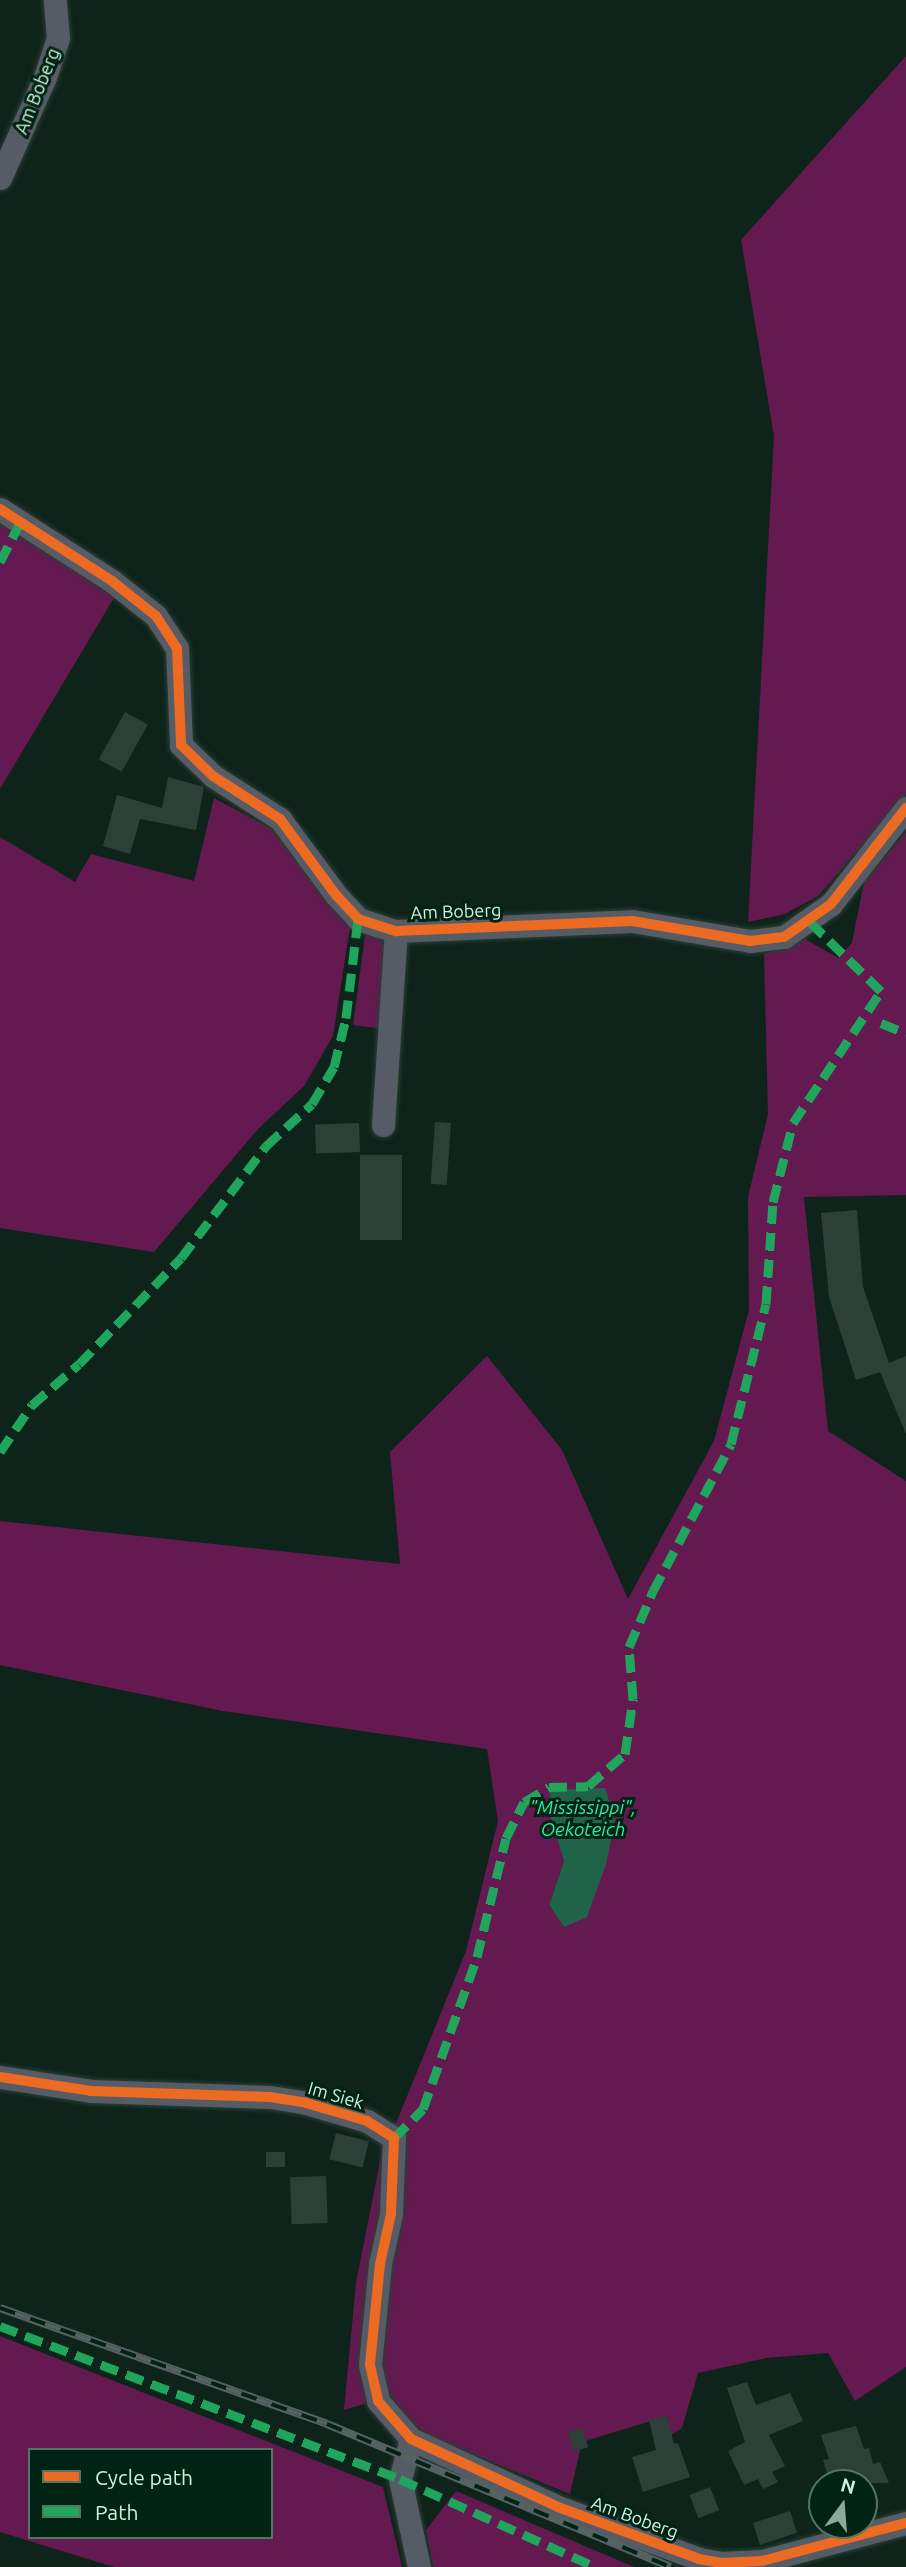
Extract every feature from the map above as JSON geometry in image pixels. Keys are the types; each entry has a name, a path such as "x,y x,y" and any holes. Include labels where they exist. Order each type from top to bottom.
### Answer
{"street":[{"name":"Am Boberg","path":"0,178 45,76 58,38 55,0"},
{"name":"Am Boberg","path":"0,509 112,581 156,616 177,648 181,745 213,776 280,820 336,895 358,919 396,931 632,921 750,941 784,937 831,904 906,808"},
{"path":"383,1125 396,931"},
{"name":"Im Siek","path":"0,2077 91,2091 294,2101 367,2121 394,2138 391,2214 380,2264 370,2365 378,2401"},
{"name":"Am Boberg","path":"378,2401 411,2439 558,2507 699,2559 721,2563 762,2561 906,2523"},
{"path":"411,2439 400,2479 419,2567"}],"shaded area":[{"path":"906,56 906,795 818,896 785,914 748,922 774,436 741,240"},
{"path":"0,522 115,596 0,789"},
{"path":"214,798 272,829 350,927 333,1036 304,1086 258,1129 154,1252 0,1228 0,837 75,882 91,854 194,881"},
{"path":"906,832 906,1195 804,1197 828,1431 906,1481 906,2367 855,2401 828,2353 766,2358 698,2373 682,2428 671,2435 667,2416 582,2442 570,2494 427,2435 407,2418 391,2396 344,2410 356,2283 384,2141 397,2121 466,1951 498,1821 487,1749 223,1711 0,1665 0,1521 400,1564 390,1452 487,1356 562,1450 628,1599 714,1441 749,1310 748,1197 768,1114 764,954 805,939 838,958 852,943 864,882","holes":["564,1861 564,1927 549,1905"]},
{"path":"366,928 379,934 389,955 383,1029 353,1025"},
{"path":"0,2336 383,2487 402,2567 114,2567 0,2532"},
{"path":"456,2491 634,2567 433,2567 426,2530"}],"water":[{"name":"\"Mississippi\", Oekoteich","path":"605,1788 615,1820 606,1864 587,1917 564,1927 549,1905 564,1861 549,1811 550,1790"}],"building":[{"path":"125,712 148,725 122,772 99,759"},
{"path":"168,777 204,787 196,830 140,819 130,854 103,846 117,795 162,808"},
{"path":"435,1122 451,1123 447,1185 431,1184"},
{"path":"359,1123 360,1152 316,1154 315,1125"},
{"path":"360,1155 402,1155 402,1240 360,1240"},
{"path":"857,1210 863,1287 889,1363 906,1356 906,1434 880,1372 856,1380 829,1297 821,1213"},
{"path":"336,2133 369,2141 362,2167 329,2159"},
{"path":"266,2152 285,2152 285,2167 266,2167"},
{"path":"326,2176 328,2223 292,2224 290,2177"},
{"path":"747,2382 756,2405 790,2393 803,2421 769,2435 785,2466 772,2472 778,2482 763,2489 758,2479 744,2485 728,2451 745,2442 727,2388"},
{"path":"667,2416 674,2444 678,2443 690,2477 643,2492 632,2457 656,2450 649,2420"},
{"path":"856,2426 864,2449 869,2448 873,2464 880,2462 889,2483 878,2483 878,2469 826,2469 823,2460 829,2459 821,2435"},
{"path":"582,2428 588,2447 574,2452 568,2433"},
{"path":"710,2487 719,2510 698,2518 689,2495"},
{"path":"790,2511 797,2533 760,2545 753,2523"}],"railway":[{"path":"0,2308 327,2424 670,2567"}],"marked path":[{"path":"0,562 20,523"},
{"path":"0,1452 32,1405 79,1364 181,1258 266,1146 312,1104 334,1067 346,1018 358,919"},
{"path":"394,2138 423,2109 477,1957 506,1838 524,1802 549,1787 588,1786 625,1754 633,1699 629,1647 653,1591 731,1444 766,1304 773,1202 793,1123 881,991 810,922"},
{"path":"881,1023 906,1033"},
{"path":"0,2326 400,2479 596,2567"}],"cycle path":[{"path":"0,509 112,581 156,616 177,648 181,745 213,776 280,819 336,895 358,919 396,931 632,921 750,941 784,937 831,904 906,808"},
{"path":"0,2077 91,2091 270,2097 306,2103 367,2121 394,2138 391,2214 380,2264 370,2365 378,2401 411,2439 558,2507 699,2559 721,2563 762,2561 906,2523"}]}
